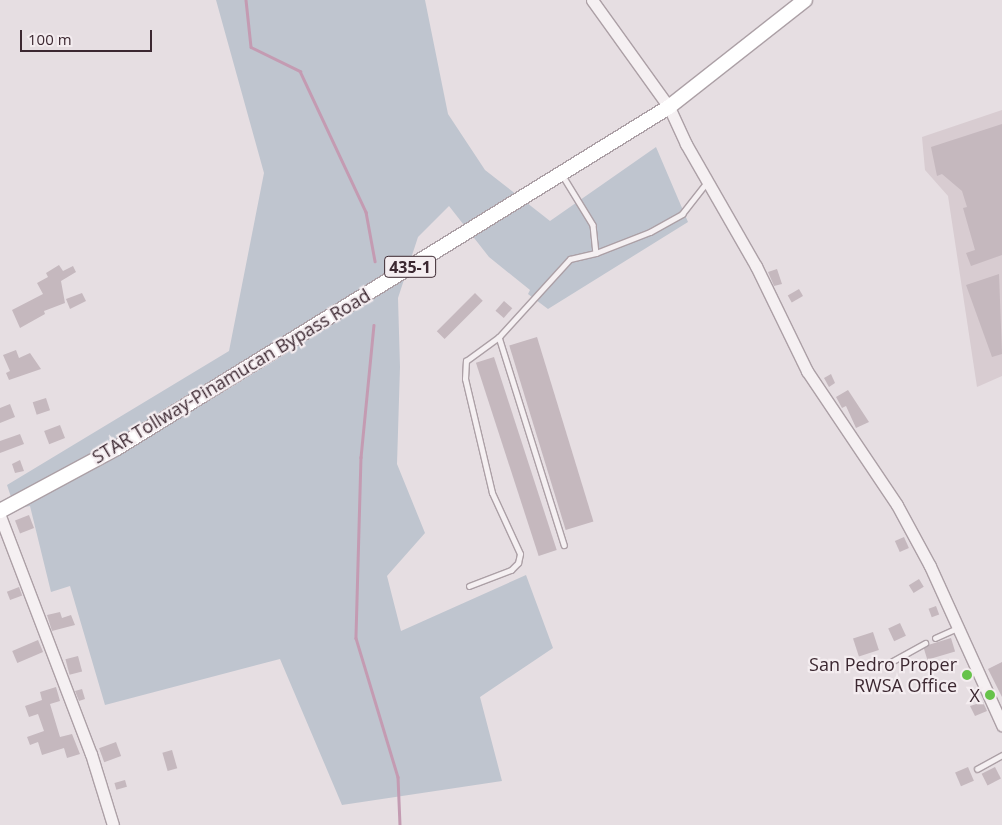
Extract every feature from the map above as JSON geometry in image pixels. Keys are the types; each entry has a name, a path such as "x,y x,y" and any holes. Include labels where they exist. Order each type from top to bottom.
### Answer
{"main road":[{"name":"STAR Tollway-Pinamucan Bypass Road","path":"0,511 117,448 669,107 805,0"}],"street":[{"path":"592,0 669,107 756,266 807,371 897,506 958,628 1002,726"},
{"path":"0,516 91,754 113,825"}],"lane":[{"path":"562,174 593,225 596,253"},
{"path":"469,586 505,574 520,558 519,549 492,493 465,379 466,361 499,337 565,264 650,232 682,214 708,181"},
{"path":"499,337 564,545"},
{"path":"935,638 958,628"},
{"path":"891,662 924,643"},
{"path":"977,769 1002,755"}],"shaded area":[{"path":"216,0 425,0 448,114 485,170 550,221 656,147 688,222 548,309 528,294 530,290 489,257 449,206 418,237 398,298 400,367 397,464 425,533 387,576 401,631 526,575 553,648 480,697 502,781 342,805 280,659 105,705 70,586 51,592 30,506 15,509 7,485 229,351 264,173"},
{"path":"1002,110 1002,376 977,387 948,196 925,170 922,137"}],"building":[{"path":"1002,124 1002,255 971,266 966,253 975,250 963,208 967,207 962,191 942,174 937,176 931,147"},
{"path":"59,265 63,271 73,266 76,272 61,281 65,303 44,311 45,314 20,328 12,310 43,294 37,283 48,277 46,273"},
{"path":"777,269 782,284 774,286 768,272"},
{"path":"999,274 1002,354 992,357 966,285"},
{"path":"799,289 803,296 792,302 788,296"},
{"path":"82,293 86,301 70,309 66,299"},
{"path":"475,293 483,301 445,339 437,331"},
{"path":"504,301 512,308 504,318 495,311"},
{"path":"537,337 593,522 566,530 509,345"},
{"path":"16,350 19,358 30,353 41,369 9,380 6,373 10,371 3,355"},
{"path":"494,357 557,550 539,556 476,363"},
{"path":"831,374 835,383 829,387 824,378"},
{"path":"848,390 869,422 856,428 846,406 842,408 836,397"},
{"path":"46,398 50,410 37,415 33,402"},
{"path":"10,404 15,417 0,423 0,408"},
{"path":"60,425 65,438 49,444 44,431"},
{"path":"20,434 24,444 0,453 0,441"},
{"path":"20,460 24,471 15,473 12,464"},
{"path":"29,515 34,528 20,533 15,520"},
{"path":"904,537 909,548 900,552 895,541"},
{"path":"919,579 924,587 914,593 909,585"},
{"path":"19,587 22,595 10,600 7,592"},
{"path":"936,606 939,614 932,617 929,609"},
{"path":"60,612 62,618 71,615 75,625 52,631 47,615"},
{"path":"900,623 906,636 894,641 888,628"},
{"path":"873,632 879,650 859,657 853,638"},
{"path":"951,638 955,651 927,660 923,646"},
{"path":"38,640 43,652 17,663 12,651"},
{"path":"78,656 82,671 70,675 65,659"},
{"path":"1002,662 1002,697 988,669"},
{"path":"56,687 60,701 50,704 60,737 72,734 80,754 67,758 64,748 42,755 38,742 30,745 27,737 44,731 38,714 29,717 25,706 42,700 40,692"},
{"path":"82,689 85,699 79,701 75,691"},
{"path":"983,702 987,711 975,716 970,706"},
{"path":"116,742 121,756 104,762 99,748"},
{"path":"172,750 177,768 168,771 162,753"},
{"path":"968,767 974,781 961,786 955,772"},
{"path":"995,767 1001,779 988,785 982,774"},
{"path":"125,780 127,787 116,790 114,783"}],"waterway":[{"path":"246,0 251,47 300,71 366,212 375,261"},
{"path":"374,325 361,457 356,638 398,777 400,825"}],"place":[{"name":"San Pedro Proper RWSA Office","path":"967,675"},
{"name":"X","path":"990,695"}]}
